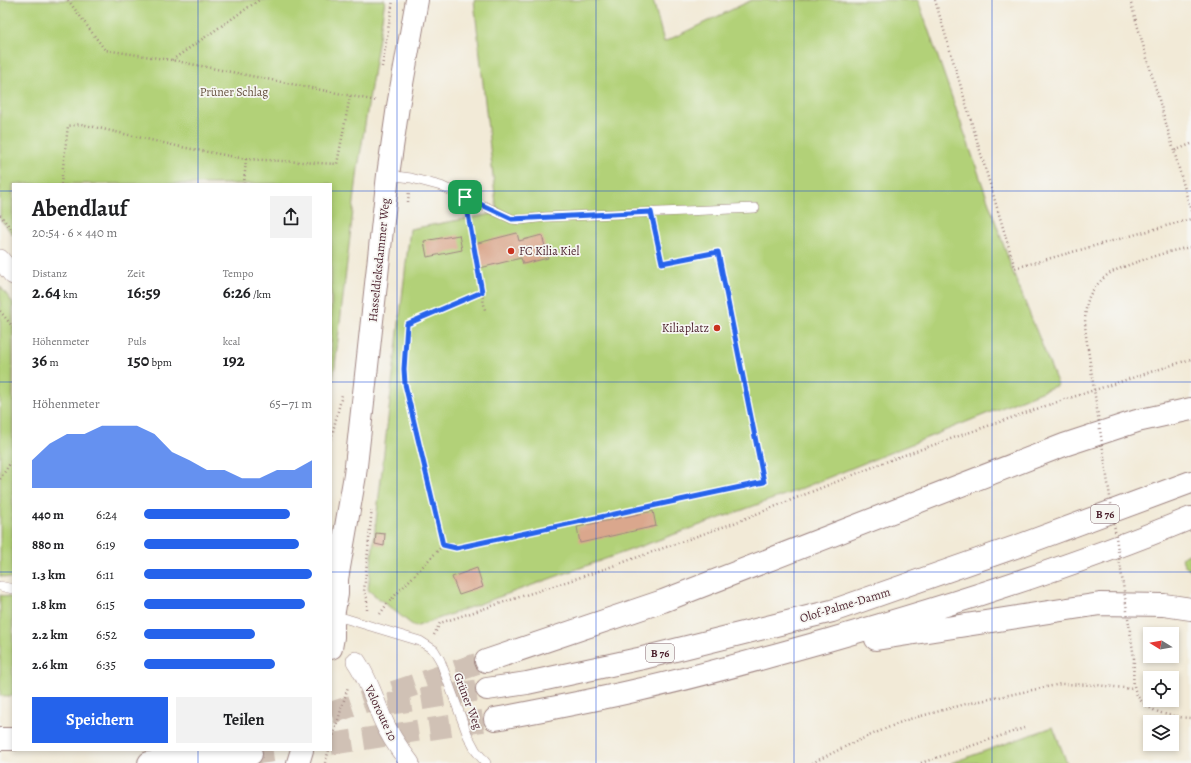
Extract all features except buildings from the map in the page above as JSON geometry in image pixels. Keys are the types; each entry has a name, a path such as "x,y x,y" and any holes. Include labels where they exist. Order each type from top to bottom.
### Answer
{"main road":[{"name":"Hasseldieksdammer Weg","path":"332,642 332,618 337,594 337,579 348,522 361,424 388,175 398,106 417,0"},
{"path":"486,661 663,601 1064,445 1137,421 1191,409"},
{"name":"Olof-Palme-Damm","path":"487,689 527,683 643,658 832,611 1021,545 1191,482"},
{"path":"495,719 638,690 774,655 909,617 1032,577 1147,536 1191,518"},
{"path":"774,655 1100,604 1164,605 1191,609"},
{"path":"0,739 12,739"},
{"path":"298,763 302,751"},
{"path":"149,763 251,754"}],"street":[{"path":"0,259 12,274"},
{"name":"Veloroute 10","path":"356,661 363,672 389,732 397,746 410,763"}],"lane":[{"path":"388,175 441,186 512,219 755,208"},
{"path":"0,586 12,589"},
{"path":"332,618 407,636 428,646"},
{"name":"Grüner Weg","path":"428,646 438,655 468,736 476,751 486,763"}],"path":[{"path":"68,0 105,50 171,60 377,101"},
{"path":"171,60 259,0"},
{"path":"382,70 393,0"},
{"path":"935,0 1014,268 1191,219"},
{"path":"1130,0 1191,211"},
{"path":"62,183 68,126 81,124 181,147 246,159 337,164 350,96"},
{"path":"1174,151 1191,144"},
{"path":"244,183 246,159"},
{"path":"465,197 485,310"},
{"path":"443,545 456,548 764,482 718,252 662,263 651,212"},
{"path":"0,215 12,230"},
{"path":"1191,247 1140,260 1111,272 1098,284 1090,296 1086,307 1085,324 1134,658 1134,688 1139,699 1154,710 1165,714 1191,718"},
{"path":"443,545 405,384 404,369 407,324 482,292"},
{"path":"0,311 12,326"},
{"path":"428,646 440,623 593,573 734,523 900,457 1051,404 1191,359"},
{"path":"332,435 336,417"},
{"path":"0,479 12,461"},
{"path":"374,627 387,604 443,545"},
{"path":"332,740 356,661"},
{"path":"812,763 857,741 906,720 966,704 1061,684 1134,688"},
{"path":"921,763 1024,728"},
{"path":"325,763 329,751"}],"green space":[{"name":"Prüner Schlag","path":"0,0 385,0 358,168 332,387 332,183 12,183 12,234 0,219"},
{"name":"Kiliaplatz","path":"474,0 653,0 664,42 752,0 918,0 1013,272 1058,385 790,493 415,627 368,590 410,229 497,213"},
{"path":"0,286 12,302 12,579 0,576"},
{"path":"1191,553 1191,571 1186,567 1181,558"},
{"path":"0,595 12,598 12,696 0,696"},
{"path":"1053,727 1067,763 951,763"}],"tunnel":[{"path":"332,713 486,661"},
{"path":"389,704 487,689"},
{"path":"332,744 495,719"},
{"path":"251,754 274,751"}],"place":[{"name":"FC Kilia Kiel","path":"511,251"},
{"name":"Kiliaplatz","path":"717,328"}],"route":[{"path":"465,197 497,213 512,219 521,220 545,216 651,212 662,263 718,252 764,482 456,548 443,545 405,384 404,369 407,324 482,292 465,197"}]}
